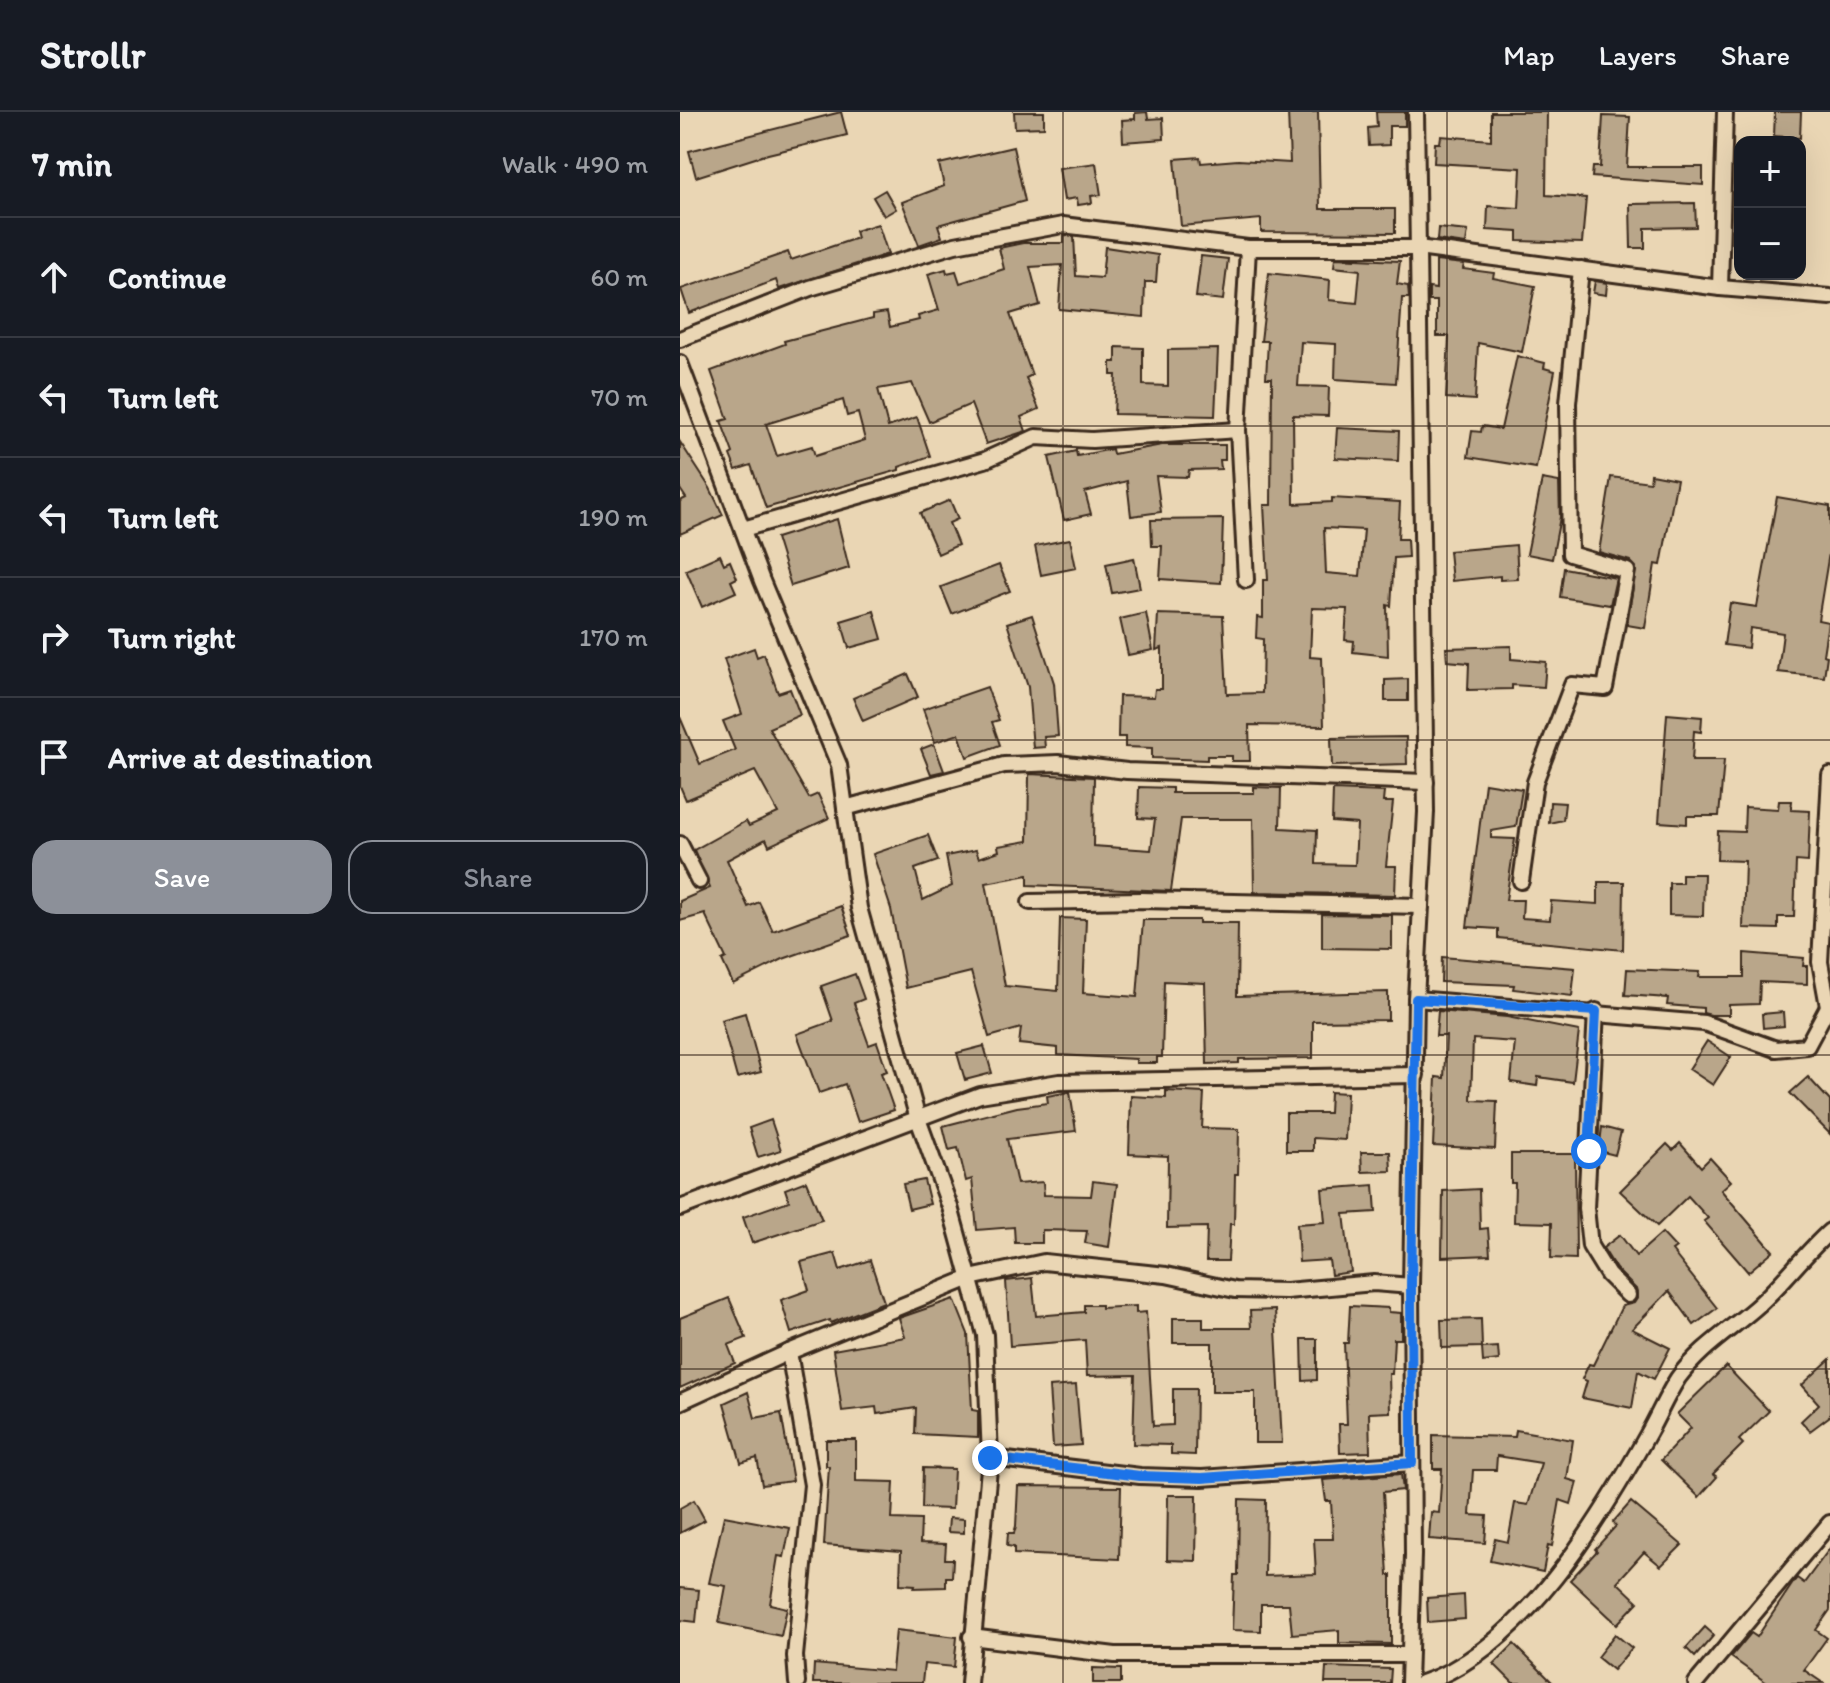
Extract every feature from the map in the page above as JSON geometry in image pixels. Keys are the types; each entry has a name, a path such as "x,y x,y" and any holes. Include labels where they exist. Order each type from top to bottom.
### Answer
{"street":[{"path":"1409,1683 1416,999 1426,782 1416,112"},
{"path":"1720,288 1725,112"},
{"path":"680,339 810,288 940,249 1063,225 1248,248 1418,248 1720,288 1830,297"},
{"path":"1246,580 1238,430 1248,248"},
{"path":"1521,881 1535,782 1572,685 1605,688 1627,571 1570,554 1568,403 1581,269"},
{"path":"680,363 743,529 839,765 859,908 918,1119 950,1207 985,1335 990,1458 969,1683"},
{"path":"743,529 985,460 1036,437 1092,440 1238,430"},
{"path":"845,808 1004,765 1058,763 1127,771 1426,782"},
{"path":"1416,999 1596,1011 1704,1023 1738,1038 1776,1049 1807,1046 1829,1004 1820,962 1830,775"},
{"path":"680,844 699,881"},
{"path":"1030,902 1140,900 1421,906"},
{"path":"1596,1011 1586,1208 1590,1246 1608,1275 1628,1295"},
{"path":"680,1208 980,1095 1059,1082 1416,1075"},
{"path":"1422,1683 1454,1671 1496,1638 1533,1602 1577,1548 1678,1379 1705,1346 1755,1308 1830,1231"},
{"path":"680,1402 789,1352 970,1278 1044,1262 1166,1275 1235,1290 1286,1291 1374,1283 1411,1286"},
{"path":"789,1352 812,1485 795,1656 797,1683"},
{"path":"990,1458 1140,1476 1202,1478 1412,1463"},
{"path":"1696,1683 1830,1523"},
{"path":"971,1637 1115,1655 1409,1655"}],"building":[{"path":"841,112 847,135 768,154 696,177 689,151"},
{"path":"1014,112 1044,112 1044,127 1015,128"},
{"path":"1147,112 1148,119 1163,118 1164,139 1123,142 1122,120 1135,119 1135,113"},
{"path":"1288,112 1318,112 1320,209 1395,209 1395,233 1261,232 1261,219 1181,226 1175,159 1200,157 1201,163 1238,160 1290,163"},
{"path":"1376,112 1405,112 1405,126 1389,126 1389,145 1369,146 1368,128 1377,127"},
{"path":"1491,112 1547,112 1546,195 1586,198 1582,243 1518,241 1518,232 1487,230 1488,206 1519,208 1521,168 1434,163 1435,143 1440,143 1441,136 1491,140"},
{"path":"1775,112 1801,112 1800,136 1774,136"},
{"path":"1603,116 1630,117 1627,167 1703,167 1703,185 1592,177 1593,167 1600,167"},
{"path":"1013,147 1025,201 938,225 942,237 919,245 902,202 944,186 939,164"},
{"path":"1096,163 1101,195 1091,196 1092,203 1078,205 1077,198 1064,200 1059,168"},
{"path":"885,190 896,209 884,216 873,197"},
{"path":"1695,203 1696,227 1645,228 1645,248 1631,248 1630,204"},
{"path":"878,224 888,254 779,289 776,280 689,313 681,289 788,252 791,260 857,238 855,231"},
{"path":"1438,228 1468,231 1466,244 1437,240"},
{"path":"1064,235 1074,236 1076,276 1102,278 1105,247 1158,255 1156,282 1145,282 1144,317 1059,309 1062,265 1030,267 1040,305 1010,314 1032,375 1026,378 1039,409 1021,417 1026,431 986,444 971,404 929,422 912,383 878,389 888,427 917,417 930,456 899,467 899,470 766,508 751,465 736,470 721,421 728,419 711,371 785,344 784,341 873,318 873,314 887,312 890,327 919,320 918,316 939,310 928,274 946,269 947,273 956,271 960,283 1004,269 999,248 1023,243 1064,243","holes":["843,400 847,416 858,413 865,440 815,456 812,446 777,456 766,424"]},
{"path":"1201,256 1228,259 1223,300 1196,297"},
{"path":"1335,258 1400,261 1397,284 1408,286 1409,298 1402,298 1396,383 1335,379 1336,344 1301,342 1298,386 1329,387 1328,416 1293,415 1294,504 1332,502 1332,498 1400,502 1398,539 1407,539 1408,557 1394,558 1391,606 1387,605 1388,656 1353,652 1354,641 1345,640 1347,609 1312,608 1310,657 1322,658 1324,726 1249,725 1250,761 1232,761 1232,756 1207,756 1207,760 1152,758 1152,748 1125,747 1125,737 1118,737 1119,696 1154,697 1155,689 1162,689 1162,648 1156,650 1158,614 1223,616 1227,694 1262,693 1263,639 1256,638 1257,617 1263,618 1263,580 1268,580 1264,505 1271,505 1272,378 1266,378 1268,341 1261,341 1269,273 1330,280 1329,300 1357,303 1360,270 1334,267","holes":["1324,528 1364,530 1360,576 1326,573"]},
{"path":"1436,261 1464,264 1463,269 1494,273 1493,278 1535,286 1522,352 1478,343 1475,400 1446,398 1449,336 1437,336 1437,301 1429,301 1429,288 1436,289"},
{"path":"1595,281 1607,283 1606,295 1593,293"},
{"path":"1116,347 1143,348 1143,385 1168,386 1168,350 1218,349 1215,416 1114,414 1116,375 1111,375 1111,362 1116,362"},
{"path":"1517,356 1545,363 1544,368 1555,371 1536,468 1468,457 1472,431 1481,432 1482,426 1501,429"},
{"path":"1337,428 1399,431 1398,461 1335,458"},
{"path":"680,442 710,488 723,515 680,534 680,501 686,498 680,489"},
{"path":"1162,445 1225,445 1225,460 1220,460 1221,469 1189,470 1188,477 1156,476 1161,512 1131,516 1127,481 1085,492 1091,514 1064,520 1049,457 1076,451 1077,456 1112,449 1113,454"},
{"path":"1651,474 1677,479 1661,565 1655,564 1645,628 1627,625 1636,567 1630,561 1599,552 1611,477 1650,482"},
{"path":"1542,479 1559,482 1560,517 1552,559 1527,554"},
{"path":"1777,497 1830,506 1830,547 1818,620 1828,622 1823,655 1827,656 1824,677 1778,672 1783,633 1750,628 1748,648 1724,645 1730,603 1757,607"},
{"path":"950,500 958,519 949,523 958,545 938,554 920,513"},
{"path":"837,519 849,568 791,586 776,538"},
{"path":"1223,519 1221,583 1160,579 1162,546 1152,546 1151,520"},
{"path":"1070,539 1076,568 1041,575 1035,546"},
{"path":"1516,545 1518,579 1500,580 1500,576 1452,581 1449,551"},
{"path":"720,555 724,564 730,561 737,578 731,581 736,592 702,607 686,570"},
{"path":"1134,558 1140,588 1112,593 1106,564"},
{"path":"999,565 1010,591 952,614 941,587"},
{"path":"1564,568 1616,578 1610,605 1560,597"},
{"path":"874,611 882,639 849,648 841,621"},
{"path":"1146,613 1153,650 1128,655 1120,619"},
{"path":"1032,615 1054,683 1058,736 1044,737 1045,747 1033,748 1028,687 1007,623"},
{"path":"1511,646 1511,659 1546,662 1544,687 1512,685 1512,689 1468,690 1469,663 1447,661 1446,648"},
{"path":"754,648 757,657 764,654 778,693 790,689 800,715 769,728 809,798 818,794 829,818 769,846 766,839 727,860 748,907 759,902 773,931 841,906 851,935 783,959 733,984 722,960 726,958 705,914 680,921 680,901 710,888 694,850 746,821 749,826 778,813 755,771 686,800 680,786 680,717 700,764 735,750 723,721 742,714 724,659"},
{"path":"908,674 918,697 863,721 853,698"},
{"path":"1408,679 1408,701 1385,701 1385,680"},
{"path":"987,687 999,720 992,722 1000,745 967,757 959,734 935,742 923,709"},
{"path":"1667,714 1702,717 1701,732 1694,731 1692,760 1724,760 1719,816 1687,816 1687,824 1659,822"},
{"path":"1406,737 1407,764 1332,766 1331,738"},
{"path":"934,744 944,771 931,774 921,749"},
{"path":"1029,774 1094,777 1093,846 1151,850 1155,819 1138,818 1139,787 1172,788 1172,793 1254,793 1254,787 1281,788 1280,828 1317,830 1316,864 1355,865 1357,824 1332,822 1333,790 1384,792 1383,802 1393,802 1386,866 1396,866 1395,895 1254,892 1253,819 1181,819 1171,891 1028,885 1028,875 986,883 1005,986 1058,991 1060,918 1086,919 1083,993 1137,997 1143,920 1238,923 1237,996 1388,992 1388,1020 1313,1021 1313,1058 1239,1059 1239,1063 1207,1064 1205,983 1164,981 1162,1057 1157,1057 1157,1063 1136,1063 1136,1059 1058,1055 1058,1048 1019,1044 1021,1028 989,1037 971,972 906,988 891,909 873,854 928,835 938,861 915,869 923,900 952,886 946,856 976,850 979,858 999,851 998,846 1028,841"},
{"path":"1485,783 1522,789 1516,827 1491,831 1491,838 1515,839 1506,900 1523,900 1522,918 1550,920 1551,901 1598,904 1598,882 1624,882 1623,950 1498,938 1498,929 1467,927"},
{"path":"1779,801 1792,801 1791,810 1810,811 1808,862 1796,861 1794,917 1778,917 1778,929 1743,928 1745,861 1717,860 1718,831 1744,832 1745,807 1778,809"},
{"path":"1550,802 1565,803 1563,820 1549,823"},
{"path":"1682,874 1704,874 1703,916 1669,915 1669,883 1682,883"},
{"path":"1322,914 1392,915 1392,949 1322,948"},
{"path":"1744,953 1804,958 1807,984 1760,982 1759,1004 1729,1005 1729,1015 1711,1015 1703,1013 1703,1008 1667,1005 1668,998 1625,995 1627,969 1700,972 1699,977 1744,977"},
{"path":"1442,957 1575,968 1572,996 1513,989 1514,985 1441,982"},
{"path":"855,974 864,999 854,1003 869,1045 877,1042 887,1071 881,1073 894,1110 858,1122 845,1084 819,1093 797,1034 833,1021 821,986"},
{"path":"1438,1011 1507,1017 1579,1031 1573,1082 1538,1077 1537,1086 1511,1082 1515,1042 1473,1039 1471,1100 1497,1101 1495,1149 1433,1146 1436,1077 1444,1078 1446,1036 1436,1036"},
{"path":"1783,1012 1784,1026 1763,1028 1762,1014"},
{"path":"745,1013 761,1072 737,1078 721,1020"},
{"path":"1707,1041 1731,1057 1713,1085 1689,1069"},
{"path":"984,1046 992,1073 965,1080 957,1053"},
{"path":"1808,1077 1830,1101 1830,1134 1790,1093"},
{"path":"1166,1091 1204,1093 1202,1128 1239,1129 1234,1224 1230,1224 1228,1261 1206,1261 1207,1227 1167,1228 1168,1156 1129,1154 1131,1096 1166,1098"},
{"path":"1070,1092 1076,1131 1007,1139 1017,1184 1043,1182 1044,1195 1091,1196 1093,1181 1117,1184 1109,1247 1085,1243 1087,1231 1042,1230 1042,1243 1015,1243 1014,1227 977,1230 972,1179 966,1181 958,1148 949,1150 943,1126 1017,1107 1048,1103 1047,1096"},
{"path":"1330,1092 1347,1093 1345,1140 1313,1138 1313,1151 1286,1151 1286,1113 1329,1113"},
{"path":"771,1120 781,1150 758,1157 749,1128"},
{"path":"1602,1127 1621,1132 1615,1155 1599,1151"},
{"path":"1680,1143 1701,1167 1710,1158 1731,1181 1721,1190 1773,1251 1748,1272 1704,1221 1708,1218 1688,1196 1657,1226 1620,1191 1667,1144 1673,1150"},
{"path":"1361,1152 1390,1152 1391,1171 1362,1172"},
{"path":"1511,1154 1575,1154 1576,1259 1551,1258 1552,1223 1514,1222 1515,1183 1511,1183"},
{"path":"924,1180 930,1204 909,1209 903,1184"},
{"path":"806,1181 822,1220 752,1243 743,1217 789,1201 785,1189"},
{"path":"1374,1185 1376,1212 1344,1214 1351,1272 1331,1275 1329,1260 1299,1262 1297,1224 1325,1222 1322,1189"},
{"path":"1479,1189 1480,1229 1488,1228 1490,1255 1442,1257 1443,1191"},
{"path":"1662,1233 1676,1248 1672,1251 1717,1308 1694,1325 1669,1291 1632,1329 1670,1348 1654,1379 1638,1371 1632,1408 1582,1398 1587,1381 1582,1379 1589,1364 1593,1365 1622,1306 1634,1303 1638,1297 1636,1289 1616,1269 1603,1248 1620,1235 1636,1256"},
{"path":"835,1253 840,1270 870,1260 884,1302 831,1323 830,1320 791,1333 781,1300 809,1290 801,1262"},
{"path":"1032,1278 1036,1316 1084,1312 1084,1305 1101,1305 1101,1308 1136,1306 1136,1313 1146,1312 1153,1426 1173,1425 1173,1389 1196,1389 1195,1455 1171,1454 1171,1445 1133,1444 1135,1375 1087,1376 1085,1340 1010,1346 1006,1281"},
{"path":"729,1298 746,1338 728,1345 735,1363 680,1388 680,1318"},
{"path":"954,1299 968,1334 972,1410 978,1411 978,1437 915,1434 916,1408 877,1414 876,1407 842,1411 833,1350 905,1337 899,1318"},
{"path":"1350,1306 1389,1308 1389,1312 1401,1313 1401,1339 1394,1339 1392,1374 1389,1374 1390,1412 1369,1413 1370,1452 1340,1453 1339,1424 1347,1424 1344,1343 1348,1343"},
{"path":"1275,1310 1282,1443 1255,1443 1255,1392 1212,1392 1212,1343 1173,1343 1173,1318 1203,1318 1203,1328 1251,1328 1250,1311"},
{"path":"1481,1319 1482,1347 1442,1348 1441,1320"},
{"path":"1302,1339 1317,1339 1317,1380 1303,1381"},
{"path":"1498,1347 1499,1360 1483,1362 1482,1348"},
{"path":"1830,1359 1830,1416 1810,1431 1801,1421 1819,1404 1802,1385"},
{"path":"1726,1366 1769,1411 1739,1440 1743,1444 1713,1474 1717,1477 1699,1497 1661,1460 1691,1428 1677,1414"},
{"path":"1076,1385 1081,1445 1053,1447 1049,1387"},
{"path":"748,1392 755,1418 781,1413 793,1481 762,1485 757,1458 741,1463 724,1403"},
{"path":"1516,1430 1573,1440 1567,1479 1577,1482 1571,1504 1560,1500 1552,1546 1548,1545 1543,1572 1490,1561 1495,1539 1508,1542 1515,1503 1528,1505 1541,1463 1497,1456 1496,1470 1473,1470 1470,1515 1487,1516 1485,1543 1429,1539 1431,1512 1439,1513 1442,1469 1433,1469 1433,1435 1515,1437"},
{"path":"826,1440 856,1440 856,1481 894,1482 892,1519 921,1520 920,1543 946,1544 945,1559 953,1559 952,1577 946,1577 946,1587 914,1588 915,1585 900,1584 901,1551 824,1545 829,1466 826,1466"},
{"path":"923,1468 954,1469 952,1509 922,1508"},
{"path":"1401,1474 1403,1490 1383,1492 1388,1575 1391,1575 1391,1644 1339,1643 1339,1630 1292,1634 1289,1604 1261,1604 1261,1631 1232,1630 1234,1575 1238,1575 1239,1499 1266,1500 1265,1576 1316,1574 1314,1539 1333,1539 1331,1501 1326,1501 1323,1480"},
{"path":"1018,1486 1121,1487 1119,1559 1014,1554 1014,1547 1007,1546 1008,1533 1014,1533 1016,1526"},
{"path":"1168,1495 1197,1495 1196,1561 1167,1560"},
{"path":"694,1500 705,1520 680,1533 680,1508"},
{"path":"1631,1502 1682,1545 1661,1566 1644,1552 1617,1582 1638,1602 1617,1624 1570,1580 1597,1551 1595,1549 1616,1526 1613,1522"},
{"path":"724,1516 790,1528 784,1557 778,1556 770,1604 787,1608 781,1636 719,1623 726,1586 709,1583"},
{"path":"949,1518 964,1519 964,1533 948,1532"},
{"path":"1830,1548 1830,1610 1816,1630 1827,1638 1804,1670 1823,1683 1767,1683 1731,1657 1751,1633 1757,1637 1797,1578 1804,1583"},
{"path":"680,1588 699,1590 696,1622 680,1620"},
{"path":"1464,1595 1465,1619 1428,1622 1427,1598"},
{"path":"1705,1627 1714,1635 1695,1657 1686,1648"},
{"path":"896,1630 957,1637 954,1667 924,1664 922,1683 813,1683 814,1664 892,1671"},
{"path":"1615,1634 1632,1648 1613,1670 1597,1657"},
{"path":"1514,1644 1553,1683 1513,1683 1494,1664"},
{"path":"1326,1667 1391,1669 1390,1683 1325,1683"},
{"path":"1093,1668 1121,1669 1121,1683 1093,1683"}],"route":[{"path":"990,1458 1140,1476 1202,1478 1412,1463 1411,1286 1416,999 1596,1011 1589,1151"}]}
